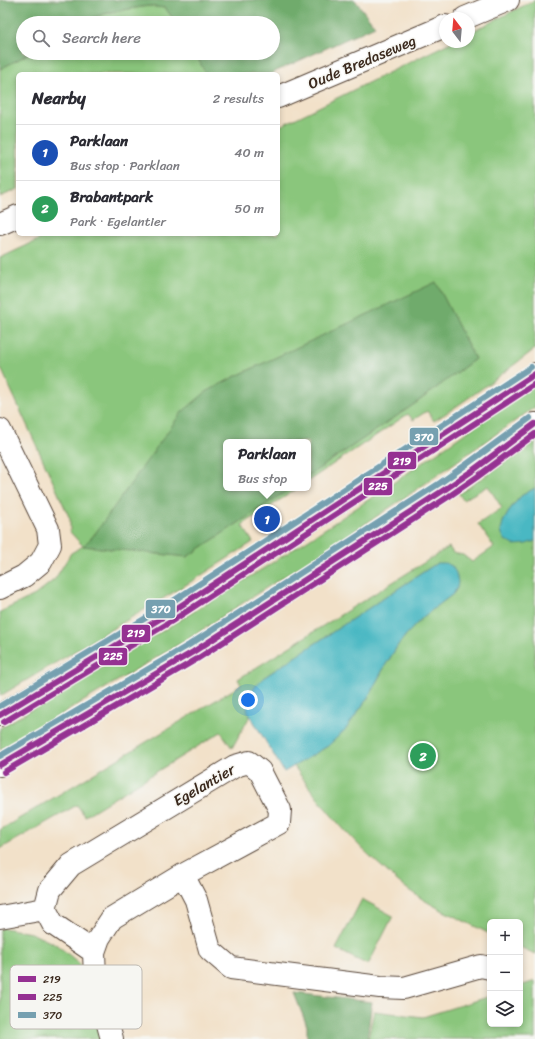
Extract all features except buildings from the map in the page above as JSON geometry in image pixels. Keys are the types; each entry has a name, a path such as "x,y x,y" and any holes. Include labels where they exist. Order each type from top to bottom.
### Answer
{"street":[{"path":"475,14 508,0"},
{"name":"Oude Bredaseweg","path":"280,96 439,29"},
{"path":"0,224 16,217"},
{"path":"0,715 168,614 535,374"},
{"path":"0,765 193,652 444,490 535,424"},
{"path":"0,430 48,528 50,545 42,562 24,576 0,588"},
{"name":"Egelantier","path":"46,909 50,890 71,866 235,766 249,762 260,771 280,810 279,823 183,875 112,918 100,938 94,952 95,965"},
{"path":"183,875 196,900 210,950 231,968 380,987 404,988 481,966 487,967"},
{"path":"0,917 46,909 53,924 94,952"},
{"name":"Egelantier","path":"109,1029 112,1039"}],"green space":[{"path":"0,0 355,0 375,26 274,72 205,72 199,60 280,60 280,16 171,16 165,8 148,6 110,12 98,16 16,16 17,60 0,69"},
{"path":"535,0 535,349 473,395 434,421 427,411 413,420 408,414 311,479 311,474 416,403 475,359 436,283 232,378 84,546 187,557 286,491 293,491 242,525 253,542 194,580 0,696 0,612 35,595 55,579 71,553 83,546 70,532 70,519 0,366 0,258 47,236 280,236 280,126 439,48 475,48 475,30"},
{"path":"148,6 165,8 171,16 98,16 110,12"},
{"path":"17,60 199,60 205,72 16,72 16,190 0,197 0,69"},
{"path":"436,282 475,359 416,403 311,474 311,439 223,439 223,491 286,491 187,557 83,546 94,535 181,413 206,392 232,378"},
{"path":"535,384 535,407 416,490 316,557 196,634 0,750 0,728 191,614 266,567 391,485"},
{"path":"535,441 535,488 521,496 511,508 503,522 535,541 535,954 523,948 523,919 487,919 487,932 439,908 406,888 346,832 324,807 294,766 328,746 345,729 367,699 385,666 406,635 423,617 453,594 457,588 437,563 263,678 248,712 250,716 232,748 221,732 85,816 77,805 0,849 0,830 241,685 238,679 449,547 453,553 463,555 472,562 494,547 478,524 502,508 488,486 463,500 459,494"},
{"path":"362,899 393,916 368,965 336,949"},
{"path":"4,928 31,933 57,945 80,965 10,965 10,1029 103,1029 106,1039 0,1039 0,929"},
{"path":"535,981 535,1039 368,1039 374,1011 423,1017 487,997 487,1027 523,1027 523,985"},
{"path":"294,993 372,1002 367,1039 307,1039 307,1026"}],"water":[{"path":"535,488 535,541 526,544 514,545 505,540 502,534 501,530 503,522 511,508 521,496"},
{"path":"437,563 445,563 452,566 456,573 458,582 457,588 453,594 423,617 398,645 367,699 346,729 328,746 284,772 248,712 247,707 249,698 256,685 263,678"}],"transit line":[{"name":"370","path":"0,706 164,607 531,367"},
{"name":"219","path":"0,715 168,614 535,374"},
{"name":"225","path":"4,722 172,621 535,384"},
{"name":"370","path":"0,756 189,645 440,483 530,418"},
{"name":"219","path":"0,765 193,652 444,490 535,424"},
{"name":"225","path":"4,772 197,659 448,497 535,434"}],"place":[{"name":"Parklaan","path":"267,519"},
{"name":"Brabantpark","path":"423,756"}]}
